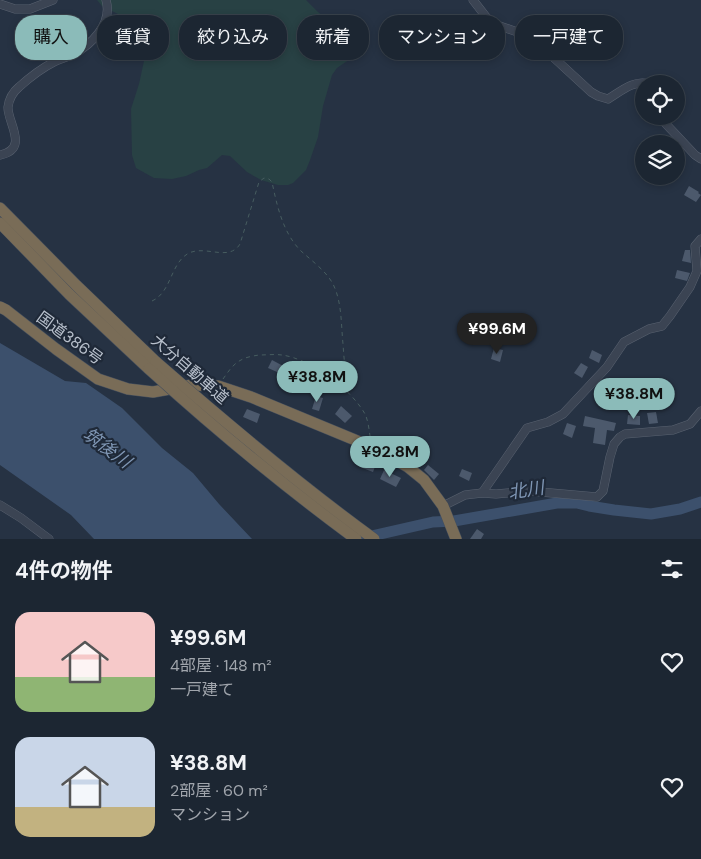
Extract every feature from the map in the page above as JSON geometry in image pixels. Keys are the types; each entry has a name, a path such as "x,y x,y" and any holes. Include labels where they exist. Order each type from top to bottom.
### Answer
{"highway":[{"name":"大分自動車道","path":"0,208 76,285 186,402 265,469 356,539"},
{"name":"大分自動車道","path":"0,223 69,294 152,366 374,539"},
{"name":"国道386号","path":"0,308 6,310 98,379 128,389 153,392 192,386 218,386 251,397 372,447 408,467 424,480 444,509 455,538"}],"street":[{"path":"11,0 0,4 15,9 30,9 53,0"},
{"path":"0,155 9,153 15,140 14,128 8,109 12,95 18,88 47,67 86,46 96,36 106,19 108,9 106,0"},
{"path":"473,0 494,24 522,34 541,46 591,92 598,96 608,99 635,84"},
{"path":"667,125 694,155 701,159"},
{"path":"482,493 527,428 548,422 563,414 607,367 624,342 643,332 662,326 690,287 697,271 696,246 701,239"},
{"path":"444,509 465,495 482,493 496,494 529,491 597,497 603,491 614,444 620,437 625,434 673,430 690,424 701,411"},
{"path":"0,505 49,539"}],"path":[{"path":"152,301 163,293 183,256 201,250 228,253 237,248 240,244 259,182 264,178 269,179 272,182 280,216 290,237 300,250 321,269 334,287 340,304 347,393"},
{"path":"218,386 230,369 243,359 252,356 284,355 302,361 337,382 355,401 365,415 372,447"}],"green space":[{"path":"97,0 306,0 322,15 297,15 297,60 349,60 337,68 332,75 323,106 318,137 306,170 293,183 278,185 261,180 247,172 230,156 222,155 207,168 172,179 154,178 136,168 132,155 131,109 144,60 169,60 169,15 120,15 102,6"}],"water":[{"name":"筑後川","path":"0,343 65,381 86,383 122,408 162,448 193,473 252,539 94,539 71,515 0,465"}],"building":[{"path":"689,186 701,195 696,202 684,195"},
{"path":"685,250 690,250 691,263 682,261"},
{"path":"677,270 690,273 687,281 675,278"},
{"path":"494,348 503,350 500,362 491,359"},
{"path":"592,350 602,355 599,363 589,358"},
{"path":"272,360 287,368 284,375 268,368"},
{"path":"581,363 588,367 582,378 574,373"},
{"path":"667,395 670,403 658,407 654,399"},
{"path":"316,396 323,398 319,411 312,409"},
{"path":"341,406 352,416 345,423 335,414"},
{"path":"247,409 260,414 257,423 243,417"},
{"path":"656,412 658,423 649,424 647,413"},
{"path":"628,415 640,416 640,425 627,424"},
{"path":"585,416 616,423 614,431 607,430 605,445 593,443 595,428 583,426"},
{"path":"567,423 576,426 572,438 563,434"},
{"path":"363,459 376,464 373,472 360,467"},
{"path":"428,465 439,474 434,480 424,470"},
{"path":"462,469 472,473 469,481 459,476"},
{"path":"384,470 401,478 396,487 380,479"},
{"path":"477,529 484,534 481,539 470,539"}],"waterway":[{"name":"北川","path":"358,539 433,522 454,521 557,503 577,503 651,514 680,509 701,502"}]}
